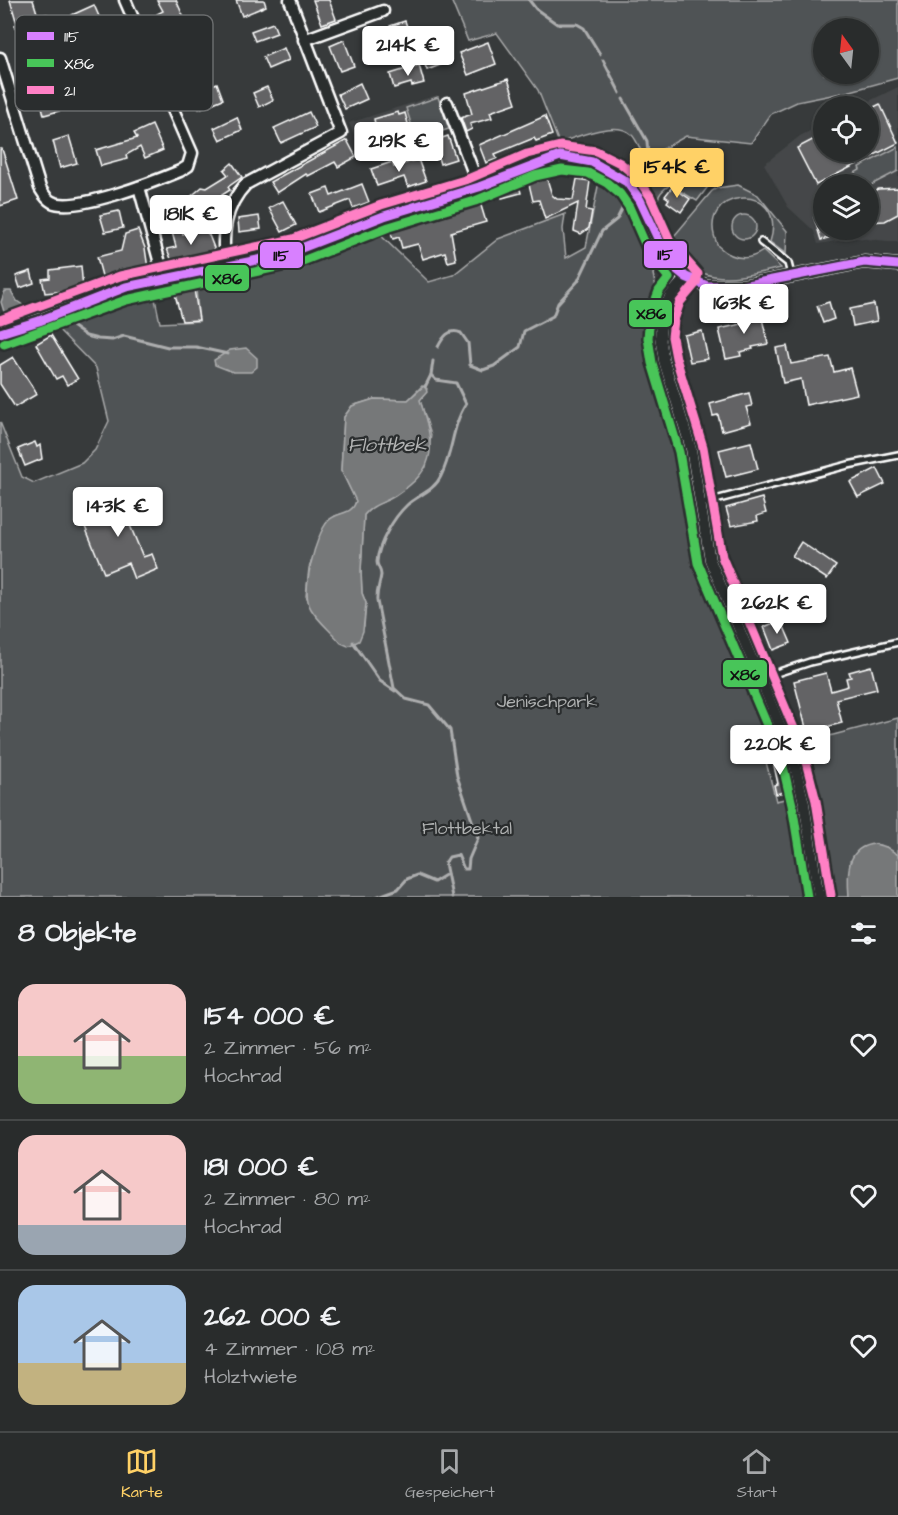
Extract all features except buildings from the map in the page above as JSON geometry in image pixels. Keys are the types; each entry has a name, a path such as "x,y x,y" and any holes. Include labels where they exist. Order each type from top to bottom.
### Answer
{"street":[{"path":"125,0 132,15"},
{"path":"225,264 227,213 237,193 246,184 341,133 290,0"},
{"path":"304,40 383,11"},
{"path":"0,58 15,105"},
{"path":"447,103 479,188"},
{"path":"17,111 44,195 52,202 60,204 103,197 139,187 188,166 192,153 174,111"},
{"path":"0,333 47,318 102,294 225,264 286,254 395,212 479,188 560,156 592,162 612,171 634,191 665,256 686,277 706,286 727,288 864,262 898,265"},
{"path":"139,187 164,278"},
{"path":"686,277 667,302 660,338 664,361 690,449 710,560 792,754 804,803 819,897"}],"lane":[{"path":"761,242 788,263 791,275"},
{"path":"700,504 848,465 898,455"},
{"path":"759,679 810,662 898,642"}],"shaded area":[{"path":"898,87 898,242 877,240 879,240 879,174 813,174 813,230 788,207 764,164 800,136 813,129 813,162 879,162 879,96"},
{"path":"437,95 450,128 381,149 356,140 349,123"},
{"path":"817,240 843,240 818,244"}],"green space":[{"path":"451,0 898,0 898,78 879,83 879,18 813,18 813,84 876,84 827,96 813,96 813,99 797,102 771,114 751,143 686,136 645,159 633,136 624,130 595,131 559,143 538,90 497,33 468,41"},
{"path":"438,97 449,129 416,139 406,108"},
{"path":"898,147 898,171 879,181 879,174 853,174 860,170 859,167 869,162 879,162 879,157"},
{"path":"632,173 710,184 697,201 670,185 662,191 658,202 665,235 644,186"},
{"name":"Jenischpark","path":"600,176 608,180 608,183 612,182 629,199 641,221 659,268 653,274 655,284 664,291 654,329 653,349 688,471 700,570 716,594 779,750 764,754 776,801 797,796 797,821 804,829 813,897 0,897 0,422 22,477 34,483 82,463 95,450 109,421 96,368 55,326 104,303 153,289 160,323 199,321 195,279 268,268 291,262 374,229 429,282 453,275 498,239 565,214 563,229 566,258 586,247","holes":["422,386 427,389 420,400 431,435 426,467 364,515 361,571 362,593 366,603 364,626 326,624 317,616 306,596 309,568 326,524 335,516 348,512 354,507 356,501 341,470 344,417 352,406 374,399 408,400"]},
{"path":"738,185 758,195 787,231 786,254 770,242 772,222 766,208 755,200 741,198 727,202 717,212 713,226 718,246 740,258 751,257 763,251 781,268 733,277 705,274 692,268 669,242 712,191"},
{"path":"744,215 753,218 756,227 753,236 744,239 735,236 732,227 735,218"},
{"path":"898,718 898,855 886,847 875,844 850,861 849,897 827,897 811,794 795,745"}],"water":[{"path":"5,291 11,291 17,301 33,312 14,318 5,315 1,302"},
{"path":"246,348 257,358 257,367 251,372 233,372 215,365 214,360 230,350"},
{"name":"Flottbek","path":"425,385 427,392 420,400 428,430 430,454 420,475 410,485 395,496 371,508 364,515 361,571 362,593 366,603 363,631 359,641 348,646 341,643 311,609 307,590 314,550 323,528 332,518 351,509 356,501 341,470 344,417 352,406 374,399 408,400"},
{"path":"875,844 886,847 898,855 898,897 849,897 850,863 858,850"}],"waterway":[{"name":"Flottbek","path":"529,0 536,9 557,24 577,24 584,28 600,54"},
{"name":"Flottbek","path":"603,60 620,93"},
{"name":"Flottbek","path":"623,99 647,141 648,156"},
{"name":"Flottbek","path":"438,347 444,337 450,333 461,333 468,343 470,365 483,370 494,366 520,347 524,331 553,316 558,303 578,281 602,231 617,219 625,203"},
{"path":"66,322 86,336 98,339 112,340 124,336 168,347 196,347 228,354"},
{"name":"Flottbek","path":"433,361 431,375 436,380 456,383 466,404 461,412 448,458 438,481 402,510 384,539 377,562 381,575 377,601 394,688 406,699 429,705 450,730 457,776 478,838 469,859 468,869 464,869 458,855 449,857 445,863 452,897"},
{"name":"Flottbek","path":"425,387 431,375"},
{"name":"Flottbek","path":"353,642 380,681 395,691"},
{"path":"376,897 398,889 407,879 417,875 434,882 447,874"}],"transit line":[{"name":"21","path":"0,320 120,276 293,239 381,205 468,179 527,154 560,146 596,151 620,163 637,177 650,196 671,243 698,274 696,283 680,302 674,320 672,337 676,358 703,447 722,557 803,750 816,801 831,895"},
{"name":"115","path":"0,333 39,321 126,287 286,254 384,216 479,187 560,156 592,162 627,182 640,200 670,264 686,277 707,286 742,286 864,262 898,265"},
{"name":"X86","path":"4,344 126,300 300,262 389,227 475,201 535,176 562,170 588,173 607,183 620,194 629,207 650,255 669,278 659,291 650,315 648,338 652,363 679,452 698,563 781,758 792,805 807,897"}],"park label":[{"name":"Flottbektal","path":"467,828"}]}
